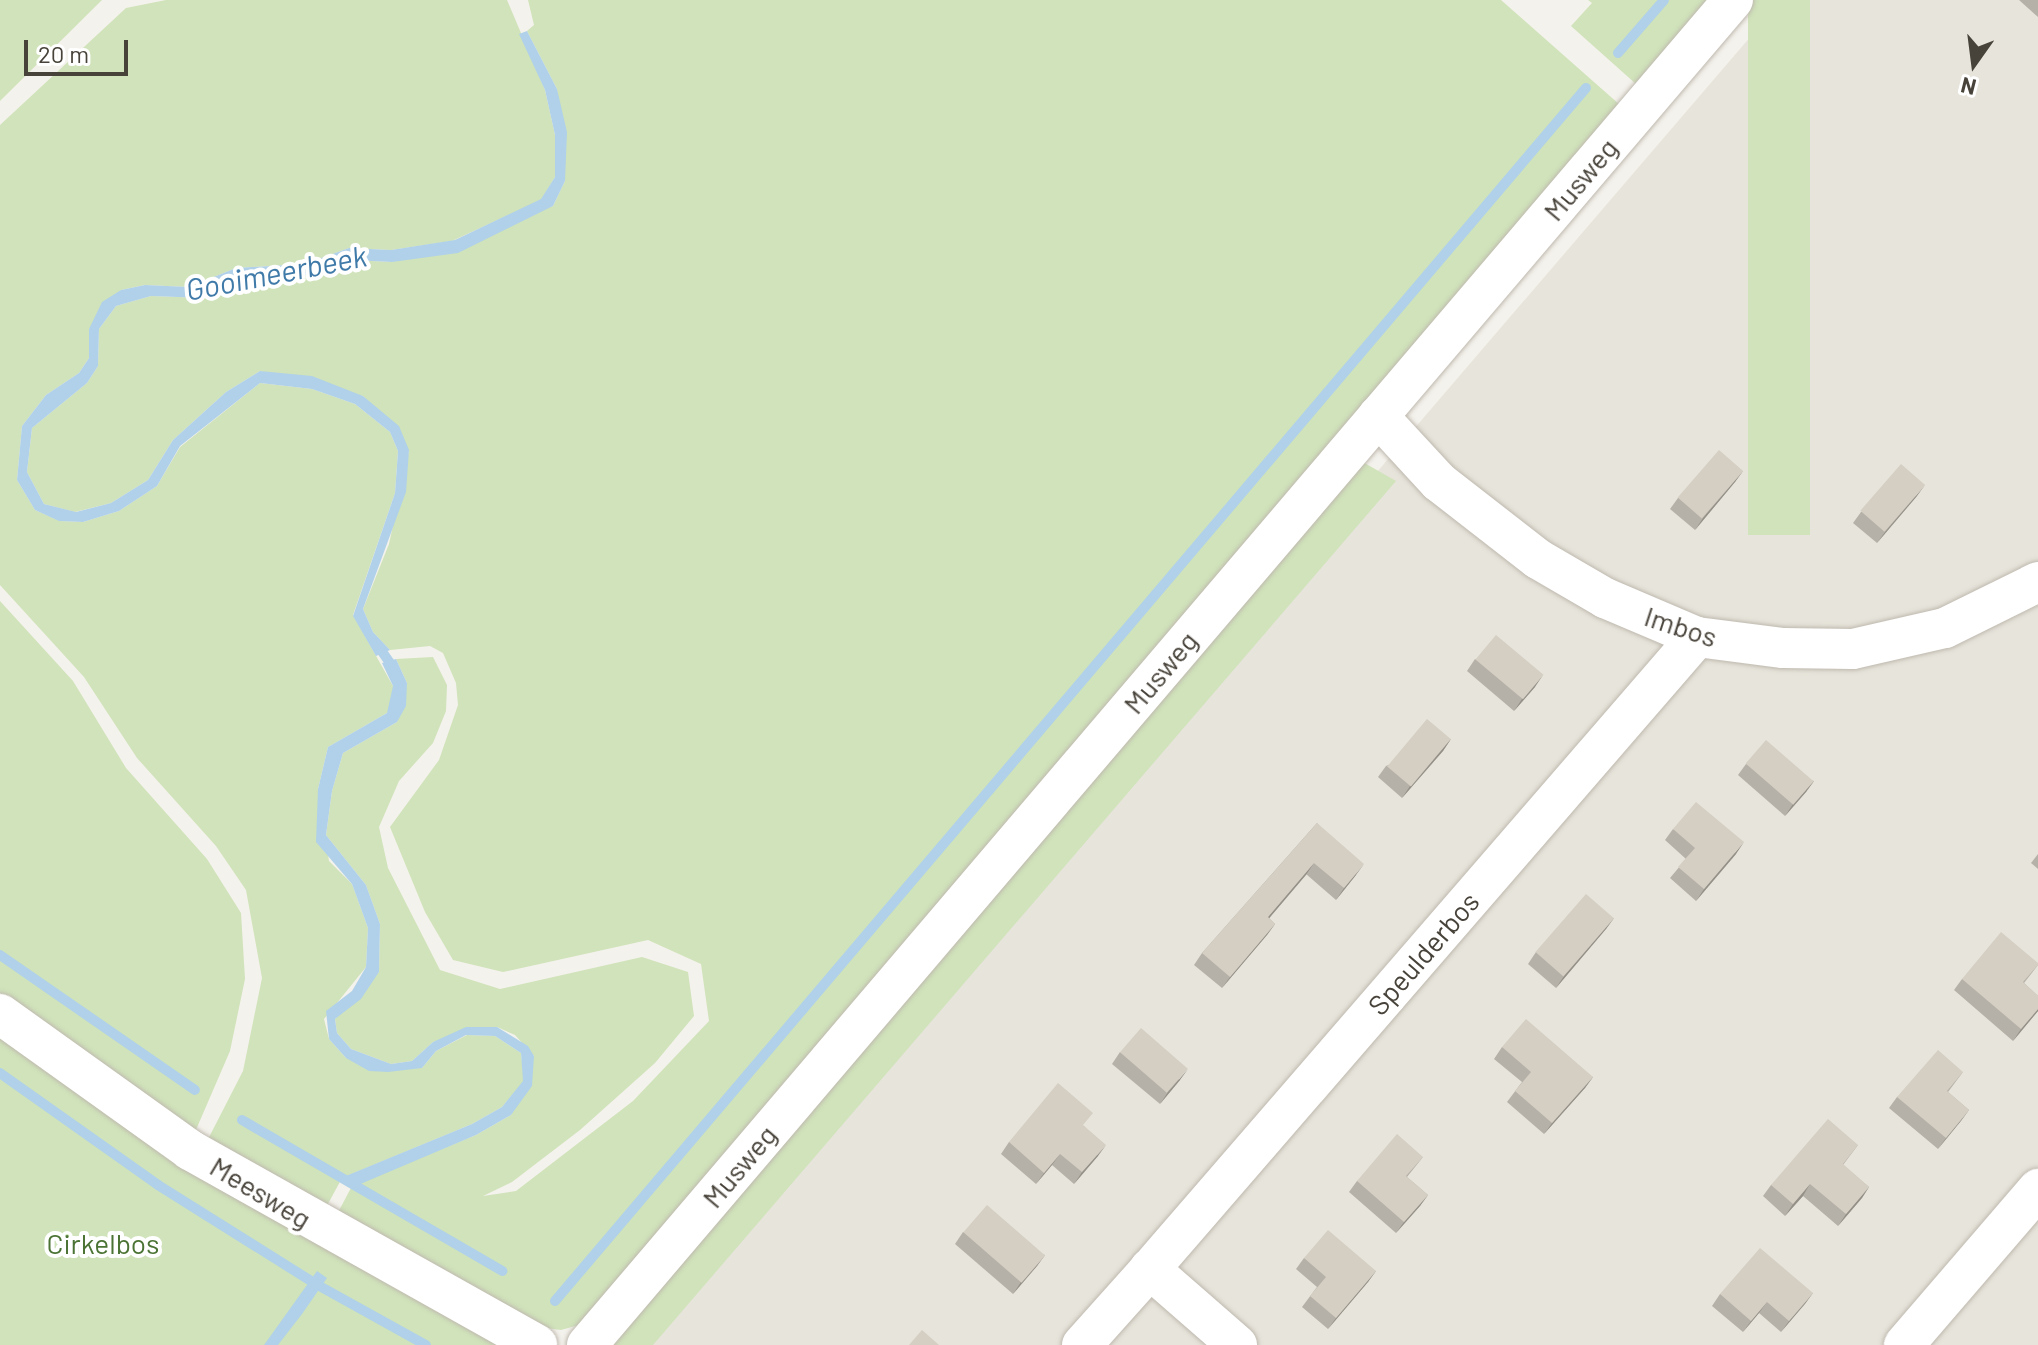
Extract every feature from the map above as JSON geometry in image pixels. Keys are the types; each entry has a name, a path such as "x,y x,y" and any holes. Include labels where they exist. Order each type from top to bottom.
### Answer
{"street":[{"name":"Musweg","path":"587,1345 1733,0"},
{"name":"Imbos","path":"1378,416 1439,482 1538,559 1605,598 1697,637 1783,648 1853,649 1945,628 2038,582"},
{"name":"Speulderbos","path":"1082,1345 1697,637"},
{"name":"Meesweg","path":"0,1014 190,1150 537,1345"},
{"path":"1904,1345 2038,1189"},
{"path":"1150,1269 1237,1345"}],"shaded area":[{"path":"1782,0 2038,0 2038,1345 628,1345"}],"green space":[{"path":"0,0 102,0 0,101"},
{"path":"166,0 507,0 545,90 555,135 555,177 541,200 452,241 391,250 349,248 305,264 236,268 189,287 145,285 121,290 89,329 89,358 79,373 46,395 22,426 17,480 35,510 60,521 83,522 119,511 157,486 180,447 260,383 312,389 355,404 390,432 398,451 395,493 353,615 393,686 393,701 387,713 328,747 318,789 329,861 352,884 368,928 366,967 324,1019 329,1039 346,1058 422,1068 436,1051 467,1035 495,1036 521,1053 524,1081 502,1107 472,1124 342,1178 323,1213 204,1147 243,1071 262,978 246,890 216,846 137,758 84,677 0,585 0,125 126,8"},
{"path":"528,0 1501,0 1620,105 586,1323 561,1330 530,1326 334,1220 352,1186 476,1135 511,1115 534,1056 515,1035 497,1027 433,1042 412,1061 391,1064 351,1049 337,1033 335,1019 379,972 380,924 366,885 326,835 332,791 343,753 397,722 407,683 396,659 433,657 447,685 446,711 433,743 399,781 379,827 388,868 440,970 500,989 642,957 688,972 694,1016 655,1063 580,1130 512,1182 483,1196 516,1191 633,1101 709,1021 701,964 648,940 503,972 453,960 425,912 390,827 439,760 458,705 456,683 443,653 430,646 390,650 373,632 363,609 389,544 409,451 363,396 260,371 226,392 173,440 148,480 111,503 75,512 44,504 27,472 32,428 87,383 98,366 99,329 116,306 151,296 205,298 253,278 306,275 352,260 392,262 553,206 565,181 557,89 527,31 534,25"},
{"path":"1588,0 1708,0 1636,84 1571,26 1592,3"},
{"path":"1748,0 1810,0 1810,535 1748,535"},
{"path":"1354,457 1396,481 653,1345 609,1345"},
{"path":"0,601 73,681 126,768 207,859 241,913 245,979 230,1051 192,1139 0,999"},
{"name":"Cirkelbos","path":"0,1025 508,1345 0,1345"}],"water":[{"name":"Gooimeerbeek","path":"527,31 557,89 567,132 565,181 553,206 458,253 392,262 352,260 306,275 253,278 205,298 151,296 116,306 99,329 98,366 87,383 32,428 27,472 44,504 76,512 111,503 148,480 173,440 226,392 260,371 312,376 363,396 399,426 409,450 406,492 363,609 373,632 390,650 376,656 353,616 395,493 398,451 390,432 355,404 312,389 260,383 180,446 157,486 119,511 83,522 59,521 35,510 17,480 22,426 46,395 79,373 89,358 89,329 102,302 121,290 145,285 189,287 236,268 305,264 349,248 391,250 455,240 541,199 555,177 555,135 545,90 519,34"},
{"path":"396,659 407,683 406,706 397,722 343,753 332,791 326,835 366,885 380,924 379,972 361,999 335,1019 337,1033 351,1049 391,1064 412,1061 433,1042 466,1027 497,1027 528,1046 534,1056 532,1086 511,1115 476,1135 351,1188 341,1178 472,1124 502,1107 523,1081 521,1053 495,1036 466,1035 436,1051 422,1068 388,1072 369,1071 346,1058 329,1039 326,1011 352,991 366,967 368,928 352,884 316,842 318,789 328,747 387,713 393,686 382,663"},
{"path":"317,1271 327,1278 302,1314 278,1345 264,1345"}],"building":[{"path":"1719,450 1743,471 1702,519 1678,498"},
{"path":"1901,464 1925,485 1884,532 1860,511"},
{"path":"1496,635 1543,675 1523,699 1475,660"},
{"path":"1427,719 1451,739 1411,786 1387,766"},
{"path":"1766,740 1814,781 1793,805 1746,763"},
{"path":"1696,802 1744,842 1704,889 1678,867 1695,848 1673,829"},
{"path":"1317,823 1364,864 1344,888 1314,863 1268,917 1275,924 1230,977 1202,953"},
{"path":"1586,894 1614,918 1563,976 1535,952"},
{"path":"2001,932 2038,963 2023,982 2038,996 2038,1009 2021,1029 1962,979"},
{"path":"1526,1019 1593,1077 1552,1123 1515,1091 1531,1072 1502,1047"},
{"path":"1141,1028 1188,1069 1167,1093 1120,1052"},
{"path":"1938,1050 1963,1072 1947,1091 1969,1110 1946,1138 1897,1097"},
{"path":"1058,1083 1093,1113 1083,1125 1106,1145 1082,1172 1060,1154 1044,1173 1009,1142"},
{"path":"1828,1119 1858,1145 1843,1164 1869,1187 1846,1214 1810,1184 1793,1204 1771,1185"},
{"path":"1397,1134 1423,1157 1406,1176 1428,1195 1404,1222 1357,1181"},
{"path":"987,1205 1045,1256 1021,1283 963,1232"},
{"path":"1328,1230 1376,1271 1336,1318 1310,1296 1326,1277 1304,1258"},
{"path":"1760,1248 1813,1293 1789,1321 1767,1302 1751,1321 1720,1294"},
{"path":"922,1330 939,1345 909,1345"}],"waterway":[{"path":"1618,53 1664,0"},
{"path":"555,1301 1586,88"},
{"name":"Gooimeerbeek","path":"376,643 396,672"},
{"path":"0,955 195,1090"},
{"path":"0,1073 158,1185 314,1283 426,1345"},
{"path":"242,1120 502,1271"}]}
